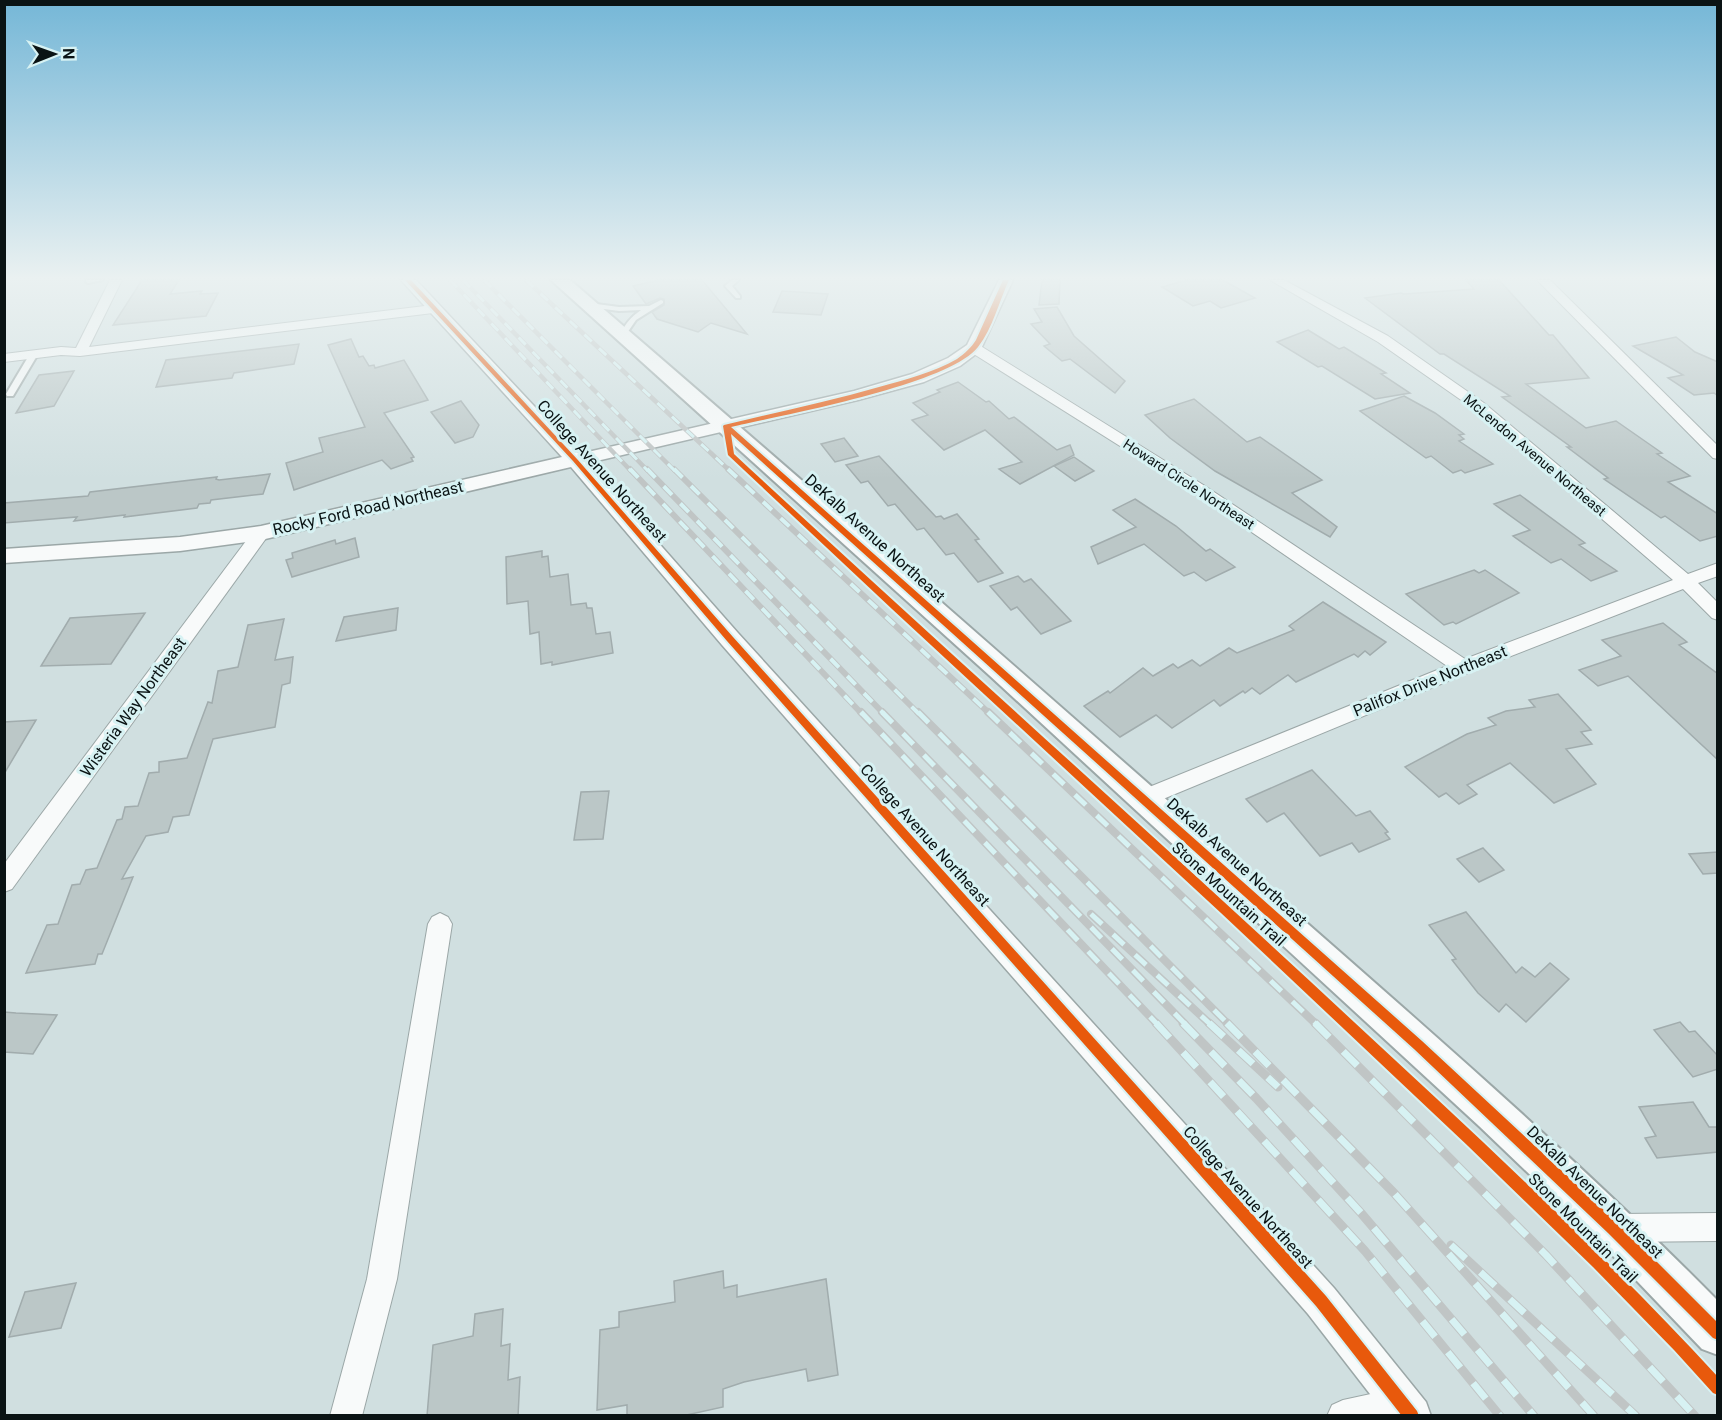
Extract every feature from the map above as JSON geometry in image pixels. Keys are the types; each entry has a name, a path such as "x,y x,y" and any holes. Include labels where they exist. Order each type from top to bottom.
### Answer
{"main road":[{"name":"DeKalb Avenue Northeast","path":"636,346 1144,798 1453,1077 1613,1228 1718,1333"}],"street":[{"path":"80,351 82,346"},
{"path":"4,358 120,346"},
{"name":"College Avenue Northeast","path":"468,346 575,460 730,639 1321,1301 1407,1409"},
{"name":"McLendon Avenue Northeast","path":"1393,346 1479,406 1684,580 1718,614"},
{"path":"1612,346 1714,446"},
{"name":"Rocky Ford Road Northeast","path":"4,556 180,544 261,533 858,395 918,378 954,362 974,348"},
{"name":"Howard Circle Northeast","path":"974,348 1198,489 1463,667"},
{"name":"Wisteria Way Northeast","path":"4,882 261,533"},
{"name":"Palifox Drive Northeast","path":"1144,798 1463,667 1684,580 1718,569"},
{"path":"346,1416 382,1279 440,924"},
{"path":"1613,1228 1718,1227"},
{"path":"1343,1416 1407,1409"}],"lane":[{"path":"10,393 34,354"}],"building":[{"path":"280,346 298,346 294,364 234,373 232,378 156,387 166,360"},
{"path":"329,346 354,346 359,357 363,356 369,366 374,365 375,368 404,360 428,400 384,413 414,457 411,458 413,461 391,469 382,460 294,490 286,463 323,452 319,438 365,427"},
{"path":"1044,346 1086,346 1125,381 1115,393 1070,359 1062,361"},
{"path":"1284,346 1335,346 1339,349 1344,347 1386,373 1381,374 1410,393 1375,399 1322,366 1318,367"},
{"path":"1430,346 1562,346 1589,378 1526,384 1586,428 1616,421 1662,453 1657,454 1690,476 1668,482 1718,514 1718,536 1700,541 1665,516 1661,518 1604,479 1608,478 1567,447 1571,447 1502,397 1510,396 1444,354 1440,354"},
{"path":"1633,346 1688,346 1718,362 1718,396 1714,393 1694,395 1668,378 1683,375"},
{"path":"74,371 54,406 16,413 39,375"},
{"path":"958,382 986,402 989,401 1009,419 1014,417 1057,450 1070,445 1074,455 1020,484 999,469 1022,462 985,430 944,450 912,420 928,415 913,403"},
{"path":"1404,396 1435,413 1464,434 1459,435 1464,439 1459,441 1493,464 1465,473 1461,470 1453,473 1431,456 1426,458 1360,411"},
{"path":"1194,399 1247,442 1260,437 1322,480 1292,493 1337,527 1330,537 1215,471 1170,438 1145,415"},
{"path":"461,401 479,425 473,437 455,443 431,412"},
{"path":"844,438 858,456 835,462 821,444"},
{"path":"879,456 936,517 941,516 944,519 957,514 979,539 975,540 1003,573 978,582 954,553 946,555 924,528 917,530 895,504 888,506 868,481 861,483 846,465"},
{"path":"1074,457 1094,471 1075,481 1054,466"},
{"path":"270,474 263,494 211,500 210,503 199,504 197,508 74,521 77,517 4,523 4,503 88,496 90,492 217,477 216,479 219,480"},
{"path":"1520,495 1585,543 1579,545 1617,571 1591,581 1561,559 1551,563 1513,536 1530,530 1494,504"},
{"path":"1135,499 1176,526 1206,551 1210,549 1235,567 1206,581 1194,572 1184,576 1144,544 1098,564 1091,547 1136,527 1113,510"},
{"path":"355,538 359,557 292,577 286,560 293,558 292,553 335,540 336,544"},
{"path":"542,551 542,557 548,556 550,577 568,574 571,605 586,603 587,608 592,608 596,634 610,632 613,653 552,665 552,662 541,664 539,632 530,634 528,601 507,604 506,557"},
{"path":"1474,570 1479,573 1485,570 1519,593 1456,624 1453,622 1444,625 1406,594"},
{"path":"1018,576 1024,582 1031,579 1071,621 1041,634 1017,607 1011,610 990,586"},
{"path":"1323,602 1386,642 1370,655 1365,651 1358,657 1354,654 1296,682 1288,675 1260,694 1252,688 1220,706 1214,700 1172,728 1156,715 1120,737 1084,706 1108,691 1110,693 1143,668 1153,676 1173,664 1178,668 1192,660 1200,666 1229,648 1237,653 1294,630 1289,626"},
{"path":"398,608 396,630 336,641 344,617"},
{"path":"145,613 111,664 41,666 70,618"},
{"path":"284,619 275,660 293,657 290,683 282,685 275,727 213,739 189,815 173,817 168,832 146,836 122,879 133,877 102,954 98,954 95,964 26,973 47,925 58,924 72,885 80,884 86,870 97,868 117,820 122,819 125,807 138,806 149,773 159,772 159,762 187,758 208,702 212,703 218,671 238,667 248,625"},
{"path":"1663,623 1687,642 1679,645 1718,674 1718,760 1628,676 1598,686 1579,670 1621,656 1602,640"},
{"path":"1558,694 1591,730 1581,732 1592,744 1566,749 1596,784 1554,803 1510,763 1467,785 1477,794 1459,804 1446,793 1439,797 1405,767 1467,734 1496,725 1488,718 1506,711 1535,707 1529,700"},
{"path":"36,720 4,774 4,722"},
{"path":"1312,770 1356,816 1370,811 1388,832 1385,833 1390,839 1359,852 1352,843 1320,856 1284,813 1267,822 1246,799"},
{"path":"609,791 603,839 574,840 581,792"},
{"path":"1483,848 1504,870 1479,882 1457,859"},
{"path":"1718,852 1718,873 1703,874 1689,854"},
{"path":"1466,912 1516,973 1522,967 1535,977 1550,963 1569,979 1526,1022 1506,1004 1499,1012 1478,993 1452,960 1456,959 1429,925"},
{"path":"4,1012 57,1015 33,1054 4,1052"},
{"path":"1680,1022 1689,1032 1695,1031 1718,1056 1718,1069 1693,1077 1654,1030"},
{"path":"1693,1102 1709,1127 1718,1127 1718,1152 1657,1158 1645,1138 1656,1136 1639,1107"},
{"path":"723,1271 724,1288 737,1285 737,1297 826,1279 838,1375 808,1381 806,1369 744,1382 723,1389 723,1407 682,1416 627,1416 627,1405 597,1410 600,1330 619,1327 619,1312 675,1302 674,1281"},
{"path":"76,1283 61,1328 9,1337 25,1292"},
{"path":"503,1309 501,1346 510,1344 508,1380 520,1377 518,1416 427,1416 433,1345 473,1336 475,1314"}],"railway":[{"path":"513,346 631,471"},
{"path":"527,346 648,471"},
{"path":"550,346 675,471"},
{"path":"597,346 730,471"},
{"path":"630,469 862,714"},
{"path":"647,469 884,714"},
{"path":"674,469 919,714"},
{"path":"728,469 990,714"},
{"path":"861,712 1157,1024"},
{"path":"882,712 1185,1024"},
{"path":"918,712 1228,1024"},
{"path":"988,712 1316,1024"},
{"path":"1091,914 1210,1024"},
{"path":"1156,1023 1365,1251 1500,1416"},
{"path":"1183,1023 1256,1098 1361,1213 1534,1416"},
{"path":"1209,1023 1278,1087"},
{"path":"1227,1023 1394,1193 1594,1416"},
{"path":"1316,1024 1546,1255 1695,1416"},
{"path":"1451,1245 1636,1416"}],"cycle path":[{"path":"469,346 575,460 730,639 1321,1301 1412,1416"},
{"path":"726,426 898,384 959,360 975,346"},
{"name":"Stone Mountain Trail","path":"726,426 731,455 1472,1141 1639,1303 1718,1388"},
{"name":"Stone Mountain Trail","path":"726,426 1418,1045 1613,1228 1718,1333"}]}
